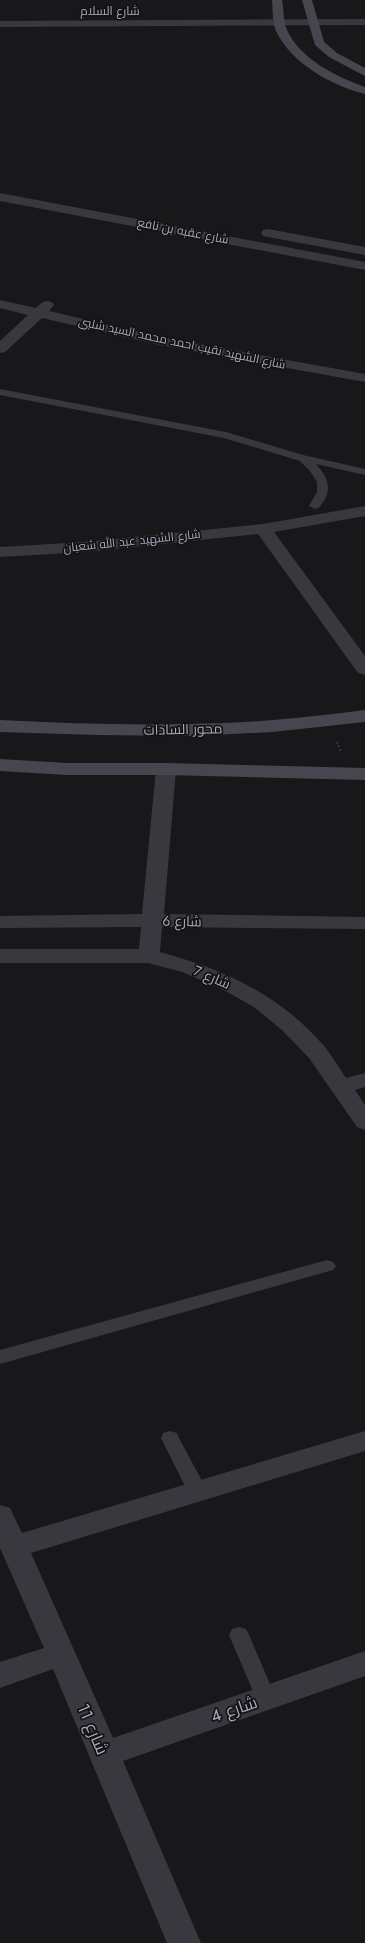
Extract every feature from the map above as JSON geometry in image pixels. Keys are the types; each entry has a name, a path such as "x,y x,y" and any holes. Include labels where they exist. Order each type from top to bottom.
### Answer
{"street":[{"path":"278,0 281,26 289,44 304,58 351,87 365,91"},
{"path":"307,0 313,26 319,43 333,55 365,73"},
{"name":"شارع السلام","path":"0,24 313,26 365,22"},
{"name":"شارع السلام","path":"0,31 281,26"},
{"name":"شارع السلام","path":"313,26 365,30"},
{"name":"شارع عقبه بن نافع","path":"0,197 365,266"},
{"path":"252,230 365,251"},
{"name":"شارع الشهيد نقيب احمد محمد السيد شلبى","path":"0,293 13,303 251,346 365,364"},
{"path":"0,321 13,303"},
{"path":"0,349 44,308"},
{"name":"شارع الشهيد نقيب احمد محمد السيد شلبى","path":"44,308 160,341 365,378"},
{"path":"365,497 315,506 287,516 263,529 365,669"},
{"name":"شارع الشهيد عبد الله شعبان","path":"0,552 84,547 263,529 365,511"},
{"name":"محور السادات","path":"0,726 73,730 170,730 259,727 365,716"},
{"path":"0,766 67,769 166,769 357,774"},
{"path":"149,956 166,769"},
{"name":"شارع 6","path":"0,922 152,920 365,923"},
{"name":"شارع 7","path":"0,956 149,956 190,967 228,982 262,1002 290,1025 317,1053 342,1086 365,1122"},
{"path":"342,1086 365,1080"},
{"path":"14,1547 365,1441"},
{"name":"شارع 11","path":"0,1516 62,1654 184,1943"},
{"path":"0,1676 62,1654"},
{"name":"شارع 4","path":"104,1754 365,1663"}],"lane":[{"path":"0,392 226,435 302,458 365,472"},
{"path":"302,458 314,469 321,480 323,492 315,506"},
{"path":"0,1357 327,1266"},
{"path":"170,1438 198,1492"},
{"path":"239,1635 266,1698"}],"path":[{"path":"330,720 357,774"}]}
